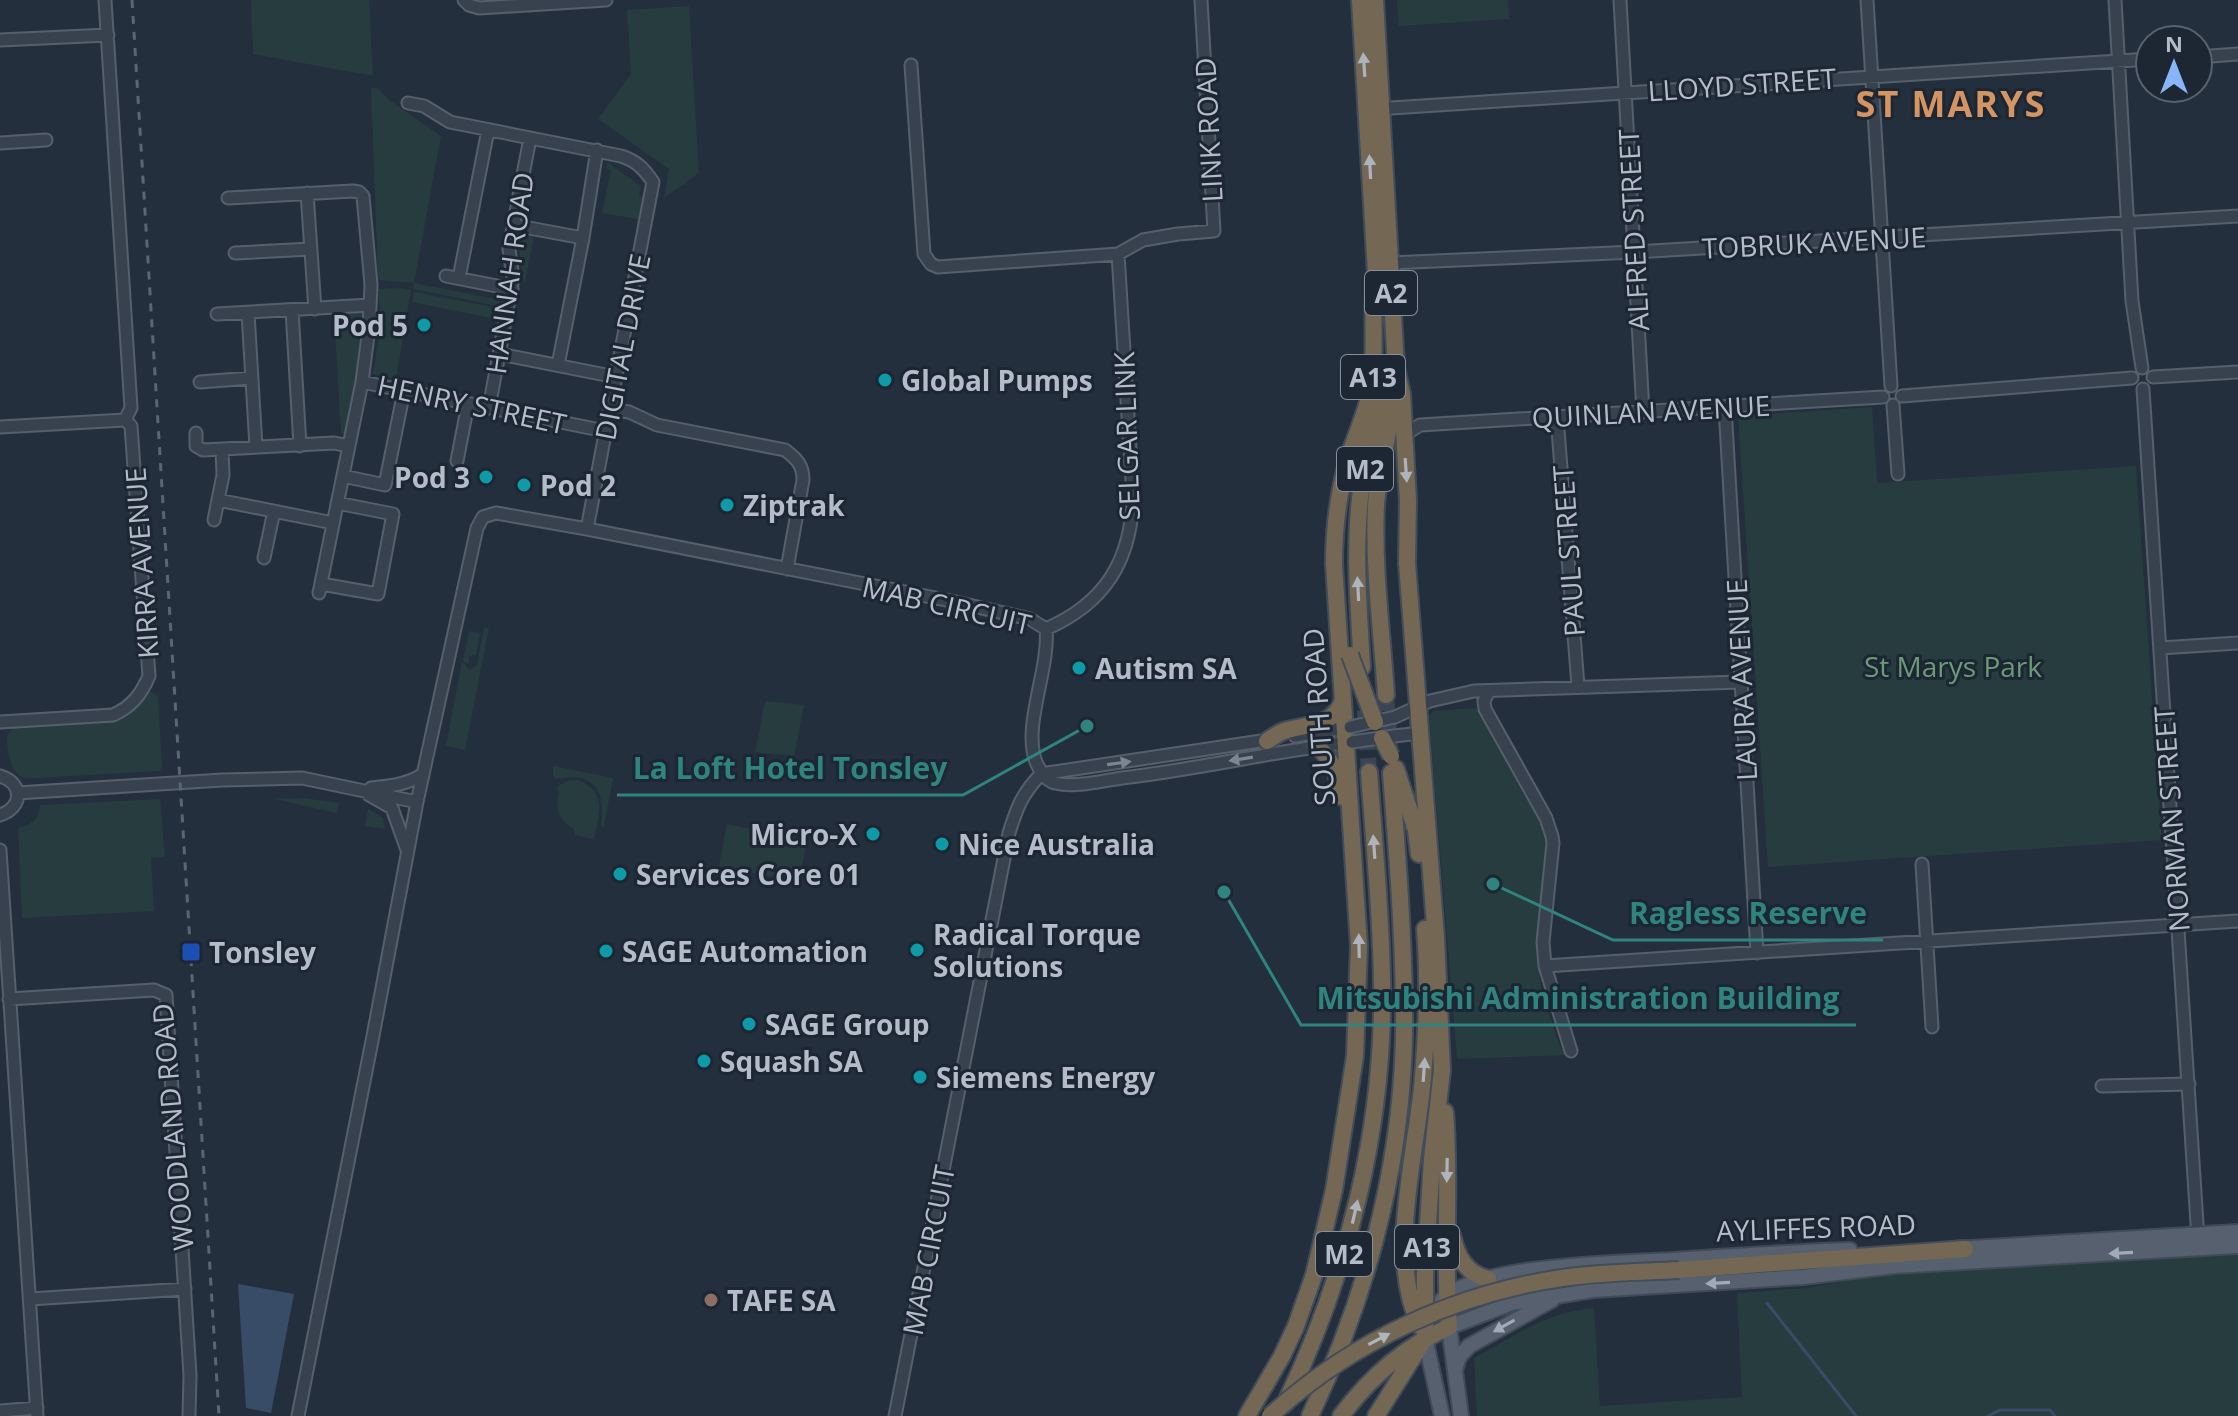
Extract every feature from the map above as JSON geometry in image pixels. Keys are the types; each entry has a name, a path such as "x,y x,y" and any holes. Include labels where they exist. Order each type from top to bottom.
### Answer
{"highway":[{"name":"SOUTH ROAD","path":"1360,0 1375,109"},
{"name":"SOUTH ROAD","path":"1375,0 1375,109 1383,268 1403,411 1408,501 1407,563 1436,938 1447,1139 1446,1296 1449,1327"},
{"name":"SOUTH ROAD","path":"1247,1416 1282,1356 1314,1275 1334,1190 1355,1056 1359,946 1334,543 1343,477 1370,392 1372,299 1383,268"},
{"name":"M2","path":"1356,661 1360,496 1380,380 1383,268"},
{"name":"M2","path":"1386,695 1376,515 1396,368"},
{"path":"1335,597 1411,812 1417,837 1426,940 1423,1079 1406,1217 1405,1257 1412,1302 1425,1336 1376,1416"},
{"path":"1267,741 1283,732 1324,721 1336,712 1343,699"},
{"path":"1318,747 1330,760 1339,778 1343,799 1352,811"},
{"name":"M2","path":"1279,1416 1326,1310 1344,1255 1373,1119 1382,981 1369,772"},
{"name":"M2","path":"1310,1416 1358,1298 1390,1168 1401,1092 1404,1020 1391,773"},
{"path":"1294,1385 1336,1223 1351,1132 1357,1077 1355,1056"},
{"name":"SOUTH ROAD","path":"1425,1336 1425,1275 1432,1159 1442,1070"},
{"path":"1446,1214 1455,1247 1464,1265 1474,1274 1488,1279"},
{"path":"1270,1416 1312,1381 1358,1350 1409,1323 1461,1302 1516,1287 1572,1277 1965,1249"},
{"name":"AYLIFFES ROAD","path":"1341,1416 1388,1364 1425,1336 1449,1327"}],"main road":[{"name":"AYLIFFES ROAD","path":"1449,1327 1512,1303 1566,1293 1803,1277 1895,1266 2198,1241 2238,1232"},
{"name":"AYLIFFES ROAD","path":"1446,1296 1466,1285 1488,1279 1558,1267 1742,1255 2198,1241 2238,1246"},
{"path":"1455,1371 1459,1357 1469,1346 1566,1293"},
{"path":"1442,1416 1425,1336 1433,1312 1446,1296"},
{"name":"SOUTH ROAD","path":"1449,1327 1461,1416"}],"street":[{"name":"KIRRA AVENUE","path":"0,722 113,715 129,707 149,676 128,423 131,408 105,0"},
{"path":"464,0 479,8 606,0"},
{"name":"LINK ROAD","path":"1118,254 1143,240 1214,231 1201,0"},
{"name":"ALFRED STREET","path":"1620,0 1643,412"},
{"path":"1867,0 1891,386"},
{"path":"2115,0 2132,301 2142,368"},
{"path":"0,40 108,35"},
{"path":"2214,56 2238,54"},
{"name":"LLOYD STREET","path":"1375,109 2134,60"},
{"path":"911,65 924,254 931,264 938,267 1118,254"},
{"path":"408,103 424,106 450,122 597,150 558,365"},
{"path":"459,278 488,130"},
{"name":"HANNAH ROAD","path":"489,408 512,289 509,249 530,138"},
{"path":"0,143 46,140"},
{"name":"DIGITAL DRIVE","path":"587,529 653,191 653,182 633,159 597,150"},
{"path":"228,198 353,191 363,196 371,285 362,382"},
{"path":"307,193 315,309"},
{"name":"TOBRUK AVENUE","path":"1383,268 2238,216"},
{"path":"513,225 583,238"},
{"path":"235,253 311,249"},
{"name":"SELGAR LINK","path":"1046,629 1080,610 1104,588 1121,560 1132,521 1118,254"},
{"path":"446,276 512,289"},
{"path":"217,314 370,305"},
{"path":"292,310 300,446"},
{"path":"248,313 256,447"},
{"path":"500,354 616,377"},
{"path":"2142,368 2153,377 2151,384 2143,389 2134,384 2132,378 2135,371 2142,368"},
{"path":"2153,377 2238,372"},
{"path":"200,382 251,378"},
{"path":"1902,396 2132,378"},
{"name":"HENRY STREET","path":"337,503 393,514 378,594 320,588 337,503 362,382 605,431"},
{"path":"1891,386 1900,389 1902,396 1893,405 1886,403 1883,397 1884,391 1891,386"},
{"name":"NORMAN STREET","path":"2143,389 2198,1241"},
{"path":"343,476 385,485 404,391"},
{"name":"QUINLAN AVENUE","path":"1420,425 1883,397"},
{"path":"457,461 468,404"},
{"path":"1893,405 1898,474"},
{"name":"LAURA AVENUE","path":"1725,407 1757,953"},
{"path":"610,409 629,412 657,425 785,450 796,459 803,470 803,480 787,569"},
{"path":"1403,411 1420,425 1404,439"},
{"name":"PAUL STREET","path":"1557,417 1578,686"},
{"path":"0,427 128,423"},
{"path":"196,433 196,446 203,450 334,443 349,446"},
{"path":"214,520 223,475 222,450"},
{"path":"218,500 333,523"},
{"path":"264,558 274,511"},
{"name":"MAB CIRCUIT","path":"298,1416 423,774 477,528 483,517 496,513 1030,619 1046,629 1047,643 1032,743 1041,774 1018,803 1009,833 895,1416"},
{"path":"2160,648 2238,643"},
{"path":"1384,732 1395,717 1435,699 1459,694 1578,686 1740,682"},
{"path":"1489,691 1484,701 1485,710 1546,818 1552,836 1543,942 1545,966 1571,1051"},
{"path":"1041,774 1267,741 1384,732 1420,733"},
{"path":"1041,774 1052,782 1069,784 1138,776 1318,747 1348,735"},
{"path":"358,789 395,786 423,774"},
{"path":"0,776 12,782 17,793 15,806 0,815"},
{"path":"17,793 302,778 417,802"},
{"name":"MAB CIRCUIT","path":"358,789 392,808 407,851"},
{"path":"0,850 3,953 9,999 37,1412 0,1411"},
{"path":"1922,864 1932,1027"},
{"path":"1545,966 2238,921"},
{"name":"WOODLAND ROAD","path":"9,999 154,990 166,995 190,1375 189,1416"},
{"path":"2102,1086 2189,1084"},
{"path":"30,1299 185,1289"}],"green space":[{"path":"251,0 369,0 373,76 253,54"},
{"path":"1397,0 1508,0 1509,19 1399,26"},
{"path":"689,6 699,173 664,198 669,169 598,119 631,74 627,10"},
{"path":"371,88 378,88 389,100 441,136 414,283 378,280"},
{"path":"607,163 641,186 639,196 646,198 641,224 636,223 637,219 602,213 611,170 606,168"},
{"path":"522,234 534,236 524,286 519,250"},
{"path":"414,283 500,300 499,306 413,289"},
{"path":"378,289 411,290 396,379 373,374 381,324"},
{"path":"414,292 498,308 496,319 412,302"},
{"path":"359,311 368,317 368,328 347,432 341,434 334,312"},
{"name":"St Marys Park","path":"1872,407 1877,483 2136,466 2162,840 1768,867 1738,416"},
{"path":"484,627 489,628 465,750 446,746 462,661 469,670 477,665"},
{"path":"469,631 480,633 476,655 469,656 469,663 466,664 463,660"},
{"path":"150,691 158,696 160,771 32,778 22,777 14,771 7,739 18,726 117,720 131,713"},
{"path":"765,701 804,705 794,756 755,752"},
{"path":"1478,709 1545,827 1548,839 1538,964 1542,992 1560,1047 1567,1055 1457,1059 1429,716 1434,711"},
{"path":"553,766 613,778 604,826 601,826 602,803 595,786 581,778 557,779 553,776"},
{"path":"578,780 588,785 598,798 594,839 575,835 574,829 565,823 558,809 559,785"},
{"path":"303,798 339,803 337,813 275,799"},
{"path":"160,799 165,857 151,858 154,911 22,918 18,828 34,821 40,805"},
{"path":"368,809 383,818 385,829 365,826"},
{"path":"727,824 807,840 799,882 719,866"},
{"path":"2238,1246 2238,1416 1477,1416 1474,1358 1546,1319 1578,1310 1594,1308 1600,1406 1742,1397 1737,1293 1807,1288 1940,1263"}],"water":[{"path":"238,1284 294,1294 271,1413 246,1408"}],"waterway":[{"path":"1767,1303 1856,1416"},
{"path":"1988,1416 2000,1410 2050,1410 2055,1416"}],"tunnel":[{"path":"1386,695 1390,750"},
{"path":"1365,710 1369,772"}],"railway":[{"path":"132,0 219,1416"}],"place":[{"name":"Pod 5","path":"424,325"},
{"name":"Global Pumps","path":"885,380"},
{"name":"Pod 3","path":"486,477"},
{"name":"Pod 2","path":"524,485"},
{"name":"Ziptrak","path":"727,505"},
{"name":"Autism SA","path":"1079,668"},
{"name":"La Loft Hotel Tonsley","path":"1087,726"},
{"name":"Micro-X","path":"873,834"},
{"name":"Nice Australia","path":"942,844"},
{"name":"Services Core 01","path":"620,874"},
{"name":"Ragless Reserve","path":"1493,884"},
{"name":"Mitsubishi Administration Building","path":"1224,892"},
{"name":"Radical Torque Solutions","path":"917,950"},
{"name":"SAGE Automation","path":"606,951"},
{"name":"Tonsley","path":"191,952"},
{"name":"SAGE Group","path":"749,1024"},
{"name":"Squash SA","path":"704,1061"},
{"name":"Siemens Energy","path":"920,1077"},
{"name":"TAFE SA","path":"711,1300"}],"district":[{"name":"ST MARYS","path":"1951,103"}]}
